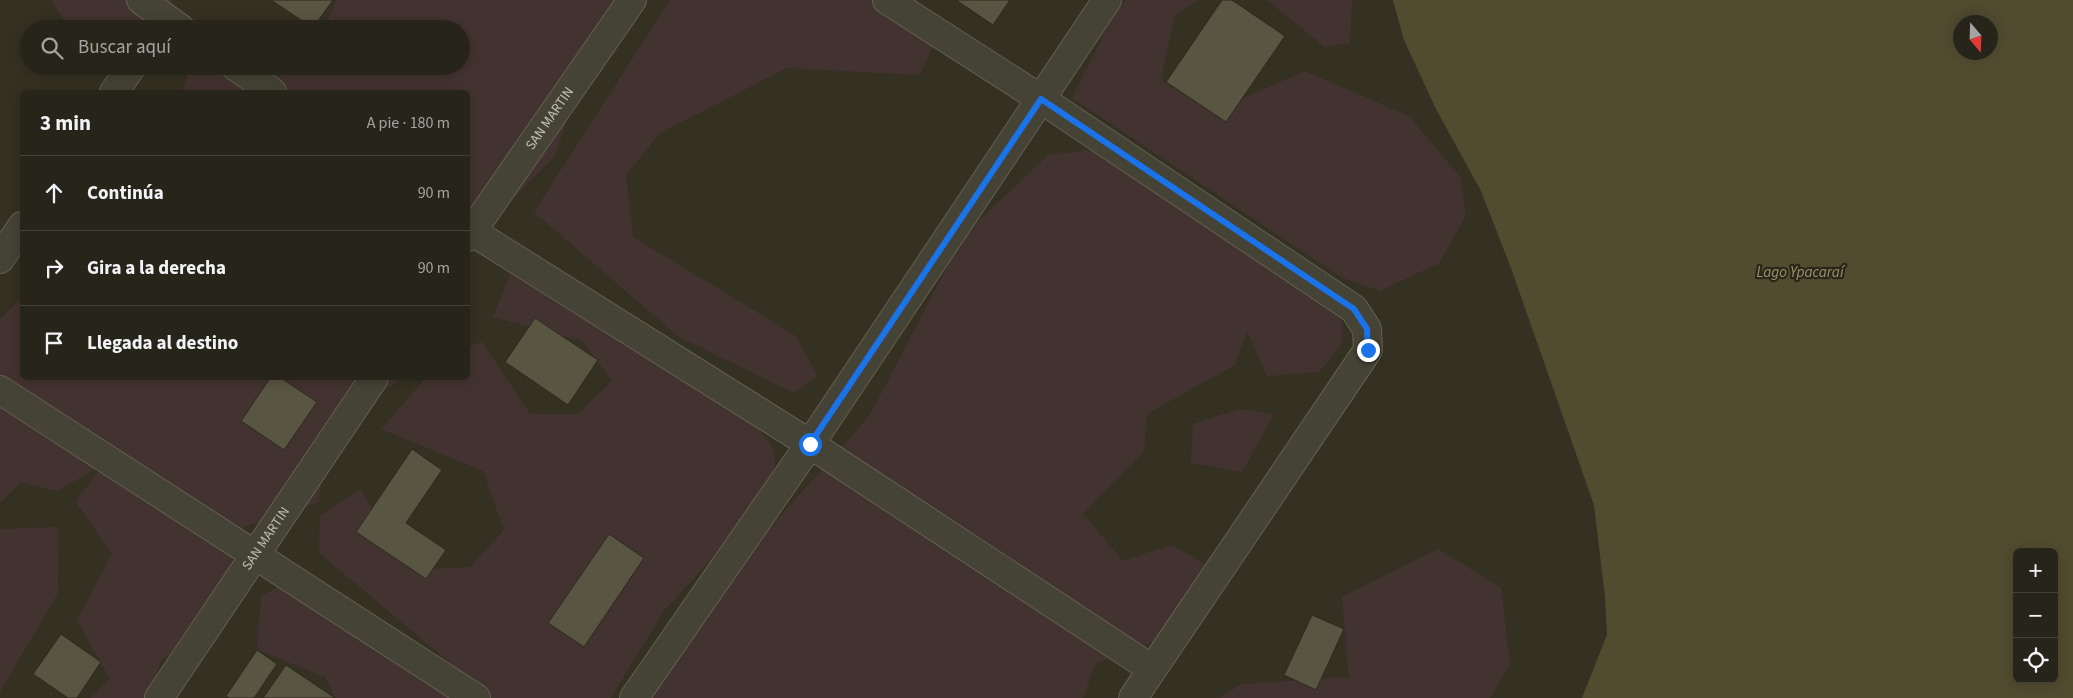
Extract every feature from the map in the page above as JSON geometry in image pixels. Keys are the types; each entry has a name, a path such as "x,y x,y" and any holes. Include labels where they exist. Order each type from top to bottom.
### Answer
{"street":[{"path":"140,0 170,19"},
{"name":"SAN MARTIN","path":"470,231 632,0"},
{"path":"887,0 1041,99 1354,309 1367,329 1368,350 1133,698"},
{"path":"634,698 810,444 1106,0"},
{"path":"115,90 126,75"},
{"path":"248,75 269,90"},
{"path":"0,259 20,229"},
{"path":"470,233 810,444 1152,669"},
{"name":"SAN MARTIN","path":"159,698 373,380"},
{"path":"0,390 476,698"}],"shaded area":[{"path":"50,0 172,0 169,20 64,20"},
{"path":"337,0 647,0 580,86 554,157 470,242 470,90 183,90 188,75 470,75 470,20 328,20"},
{"path":"670,0 893,0 937,37 920,75 787,68 660,133 626,175 633,237 796,336 818,376 794,393 679,337 534,212"},
{"path":"1126,0 1198,0 1174,17 1161,80 1211,112 1305,71 1409,116 1461,178 1466,216 1439,263 1380,291 1341,277 1072,98 1116,10"},
{"path":"1267,0 1352,0 1350,43 1325,47"},
{"path":"1113,147 1339,293 1343,342 1319,372 1267,376 1247,331 1235,365 1147,414 1144,451 1083,514 1123,561 1171,545 1205,564 1213,602 1182,631 1096,663 1083,698 641,698 658,654 870,415 963,236 1048,155"},
{"path":"551,263 730,391 775,451 774,492 663,612 611,698 492,698 319,553 320,516 360,489 410,570 470,567 504,530 483,471 381,429 424,380 470,380 470,346 482,342 530,414 578,414 612,381 582,341 493,317 512,269"},
{"path":"20,302 20,380 398,380 327,427 319,502 235,530 224,617 161,661 147,698 90,698 110,679 77,620 112,554 75,501 106,463 57,491 21,482 0,503 0,319 16,303"},
{"path":"1239,409 1274,414 1242,472 1191,463 1193,424"},
{"path":"59,527 58,593 0,692 0,529"},
{"path":"1438,549 1501,588 1510,664 1490,698 1219,698 1242,684 1349,677 1342,597"},
{"path":"306,572 470,698 335,698 325,677 257,650 261,596"}],"water":[{"name":"Lago Ypacaraí","path":"1393,0 2073,0 2073,698 1582,698 1607,635 1605,597 1594,505 1511,268 1481,191 1436,109 1404,40"}],"building":[{"path":"271,0 333,0 319,20 301,20"},
{"path":"956,0 1010,0 993,25"},
{"path":"1222,0 1232,0 1285,36 1226,122 1166,82"},
{"path":"535,318 598,360 568,405 505,362"},
{"path":"269,380 284,380 317,402 284,450 241,421"},
{"path":"412,449 442,470 406,523 446,550 426,579 356,532"},
{"path":"609,534 644,558 584,647 548,623"},
{"path":"1312,615 1344,629 1316,690 1284,675"},
{"path":"61,634 101,662 77,698 68,698 33,674"},
{"path":"257,650 277,664 254,698 229,698 226,696"},
{"path":"286,665 335,698 263,698"}],"route":[{"path":"810,444 1041,99 1354,309 1367,329 1368,350"}]}
